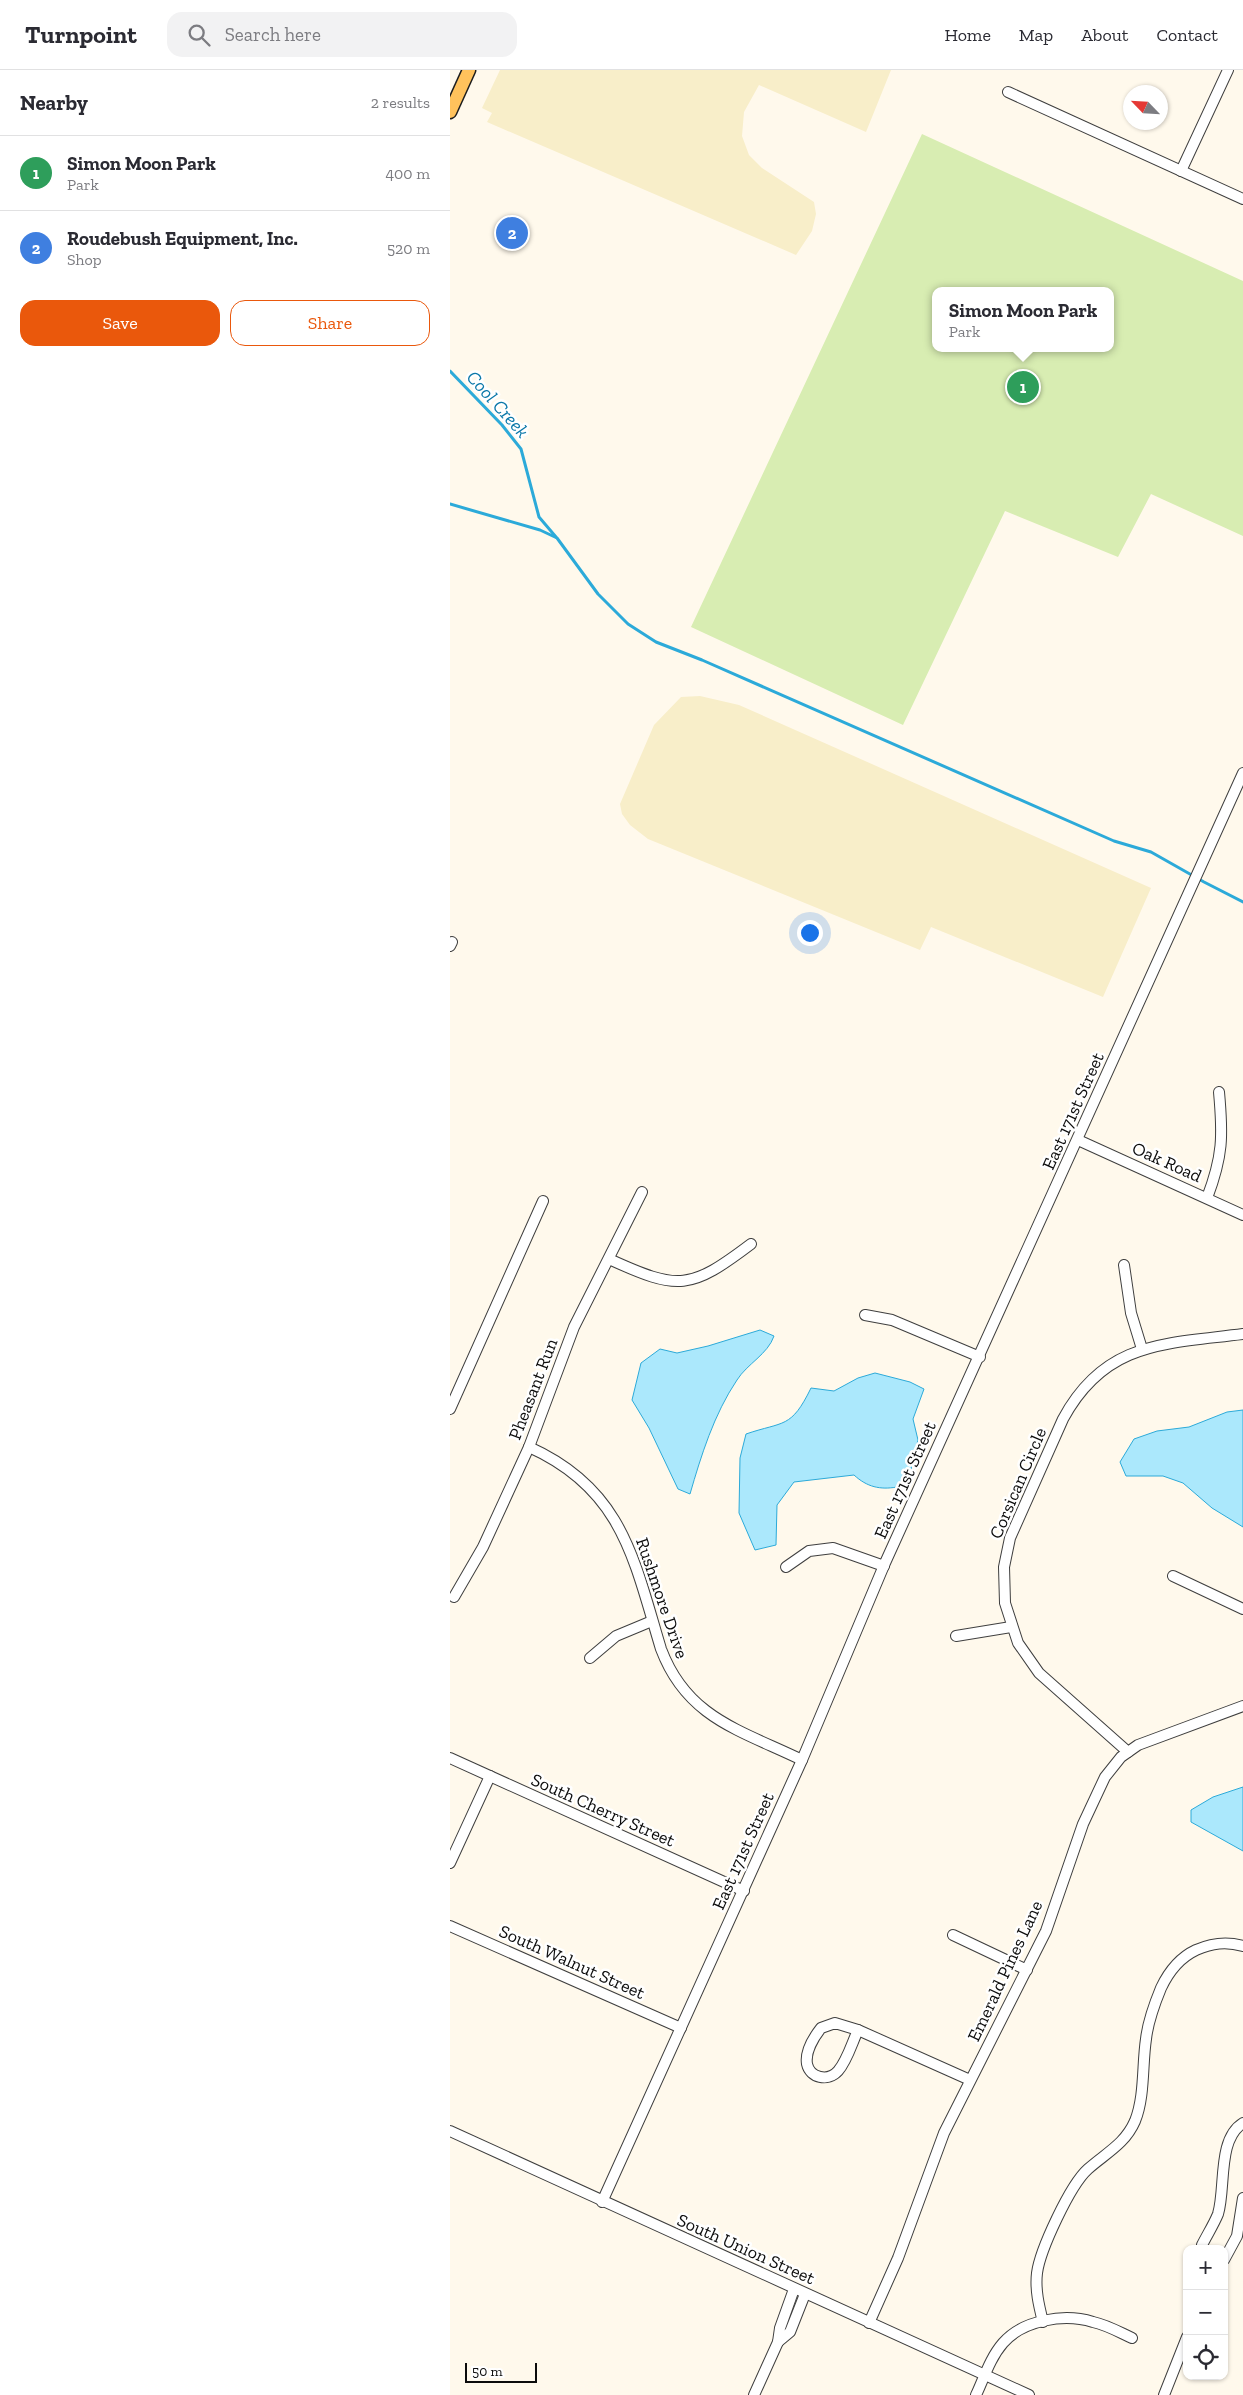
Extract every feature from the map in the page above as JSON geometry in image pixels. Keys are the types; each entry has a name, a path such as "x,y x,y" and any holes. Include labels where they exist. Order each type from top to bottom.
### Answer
{"main road":[{"path":"450,112 469,70"}],"street":[{"path":"1181,171 1228,70"},
{"path":"1008,92 1243,199"},
{"name":"East 171st Street","path":"602,2202 744,1891 884,1566 1243,773"},
{"path":"1207,1198 1216,1174 1222,1148 1219,1092"},
{"name":"Oak Road","path":"1078,1140 1243,1215"},
{"name":"Pheasant Run","path":"454,1597 483,1547 529,1447 574,1327 642,1192"},
{"path":"450,1409 543,1201"},
{"path":"609,1260 658,1280 686,1281 714,1271 751,1244"},
{"path":"1124,1265 1131,1313 1142,1349"},
{"path":"865,1315 892,1320 980,1357"},
{"name":"Corsican Circle","path":"1128,1752 1039,1673 1023,1650 1011,1627 1005,1603 1003,1585 1006,1550 1063,1419 1084,1387 1098,1373 1113,1362 1142,1349 1243,1334"},
{"name":"Rushmore Drive","path":"529,1447 547,1455 574,1473 608,1508 620,1526 630,1549 666,1664 682,1690 692,1701 722,1722 802,1760"},
{"path":"786,1567 809,1552 833,1548 884,1566"},
{"path":"1173,1576 1243,1609"},
{"path":"590,1658 616,1636 652,1621"},
{"path":"956,1636 1011,1627"},
{"name":"Emerald Pines Lane","path":"869,2323 898,2258 933,2159 970,2080 1046,1931 1072,1852 1096,1794 1112,1767 1128,1752 1146,1742 1243,1706"},
{"name":"South Cherry Street","path":"450,1758 744,1891"},
{"path":"450,1862 490,1776"},
{"name":"South Walnut Street","path":"450,1926 681,2028"},
{"path":"953,1935 1027,1970"},
{"path":"1043,2322 1037,2284 1040,2261 1071,2190 1088,2168 1118,2146 1128,2134 1135,2120 1138,2110 1148,2024 1165,1980 1178,1961 1202,1947 1226,1942 1243,1946"},
{"path":"858,2030 839,2070 822,2078 810,2070 807,2064 808,2054 821,2028 835,2023 858,2030 970,2080"},
{"path":"1202,2245 1218,2213 1227,2147 1233,2131 1243,2123"},
{"name":"South Union Street","path":"450,2132 1029,2395"},
{"path":"1228,2253 1237,2236 1243,2198"},
{"path":"754,2395 778,2342 780,2328 794,2289"},
{"path":"778,2342 790,2332 805,2294"},
{"path":"976,2395 995,2355 1010,2337 1029,2325 1080,2319 1100,2324 1132,2338"},
{"path":"1164,2395 1183,2348"}],"shaded area":[{"path":"500,70 891,70 866,132 759,85 744,112 742,136 749,155 762,168 814,202 816,214 812,231 796,255 487,122 492,113 482,108"},
{"path":"700,696 739,705 1151,888 1103,997 931,927 920,950 648,839 630,825 622,814 620,804 654,725 681,697"}],"green space":[{"path":"922,134 1243,281 1243,536 1151,494 1118,557 1005,511 903,725 691,627"}],"water":[{"path":"760,1330 774,1336 771,1342 762,1354 741,1374 729,1393 709,1436 690,1494 678,1489 649,1428 632,1400 641,1363 660,1349 677,1353 708,1346"},
{"path":"875,1373 910,1382 924,1389 913,1419 918,1440 911,1469 897,1487 891,1488 879,1488 869,1485 854,1475 794,1482 777,1505 776,1545 755,1550 739,1513 740,1458 746,1434 785,1422 798,1411 811,1388 834,1391 858,1378"},
{"path":"1243,1410 1243,1527 1212,1508 1183,1483 1163,1476 1126,1476 1120,1462 1134,1439 1157,1431 1189,1427 1227,1412"},
{"path":"1243,1787 1243,1851 1191,1822 1191,1810 1213,1797"}],"waterway":[{"name":"Cool Creek","path":"450,371 502,425 521,449 539,517 556,537"},
{"path":"450,504 540,530 557,538 598,594 628,624 656,642 702,660 1114,841 1151,852 1243,902"}],"place":[{"name":"Roudebush Equipment, Inc.","path":"512,233"},
{"name":"Simon Moon Park","path":"1023,387"}]}
